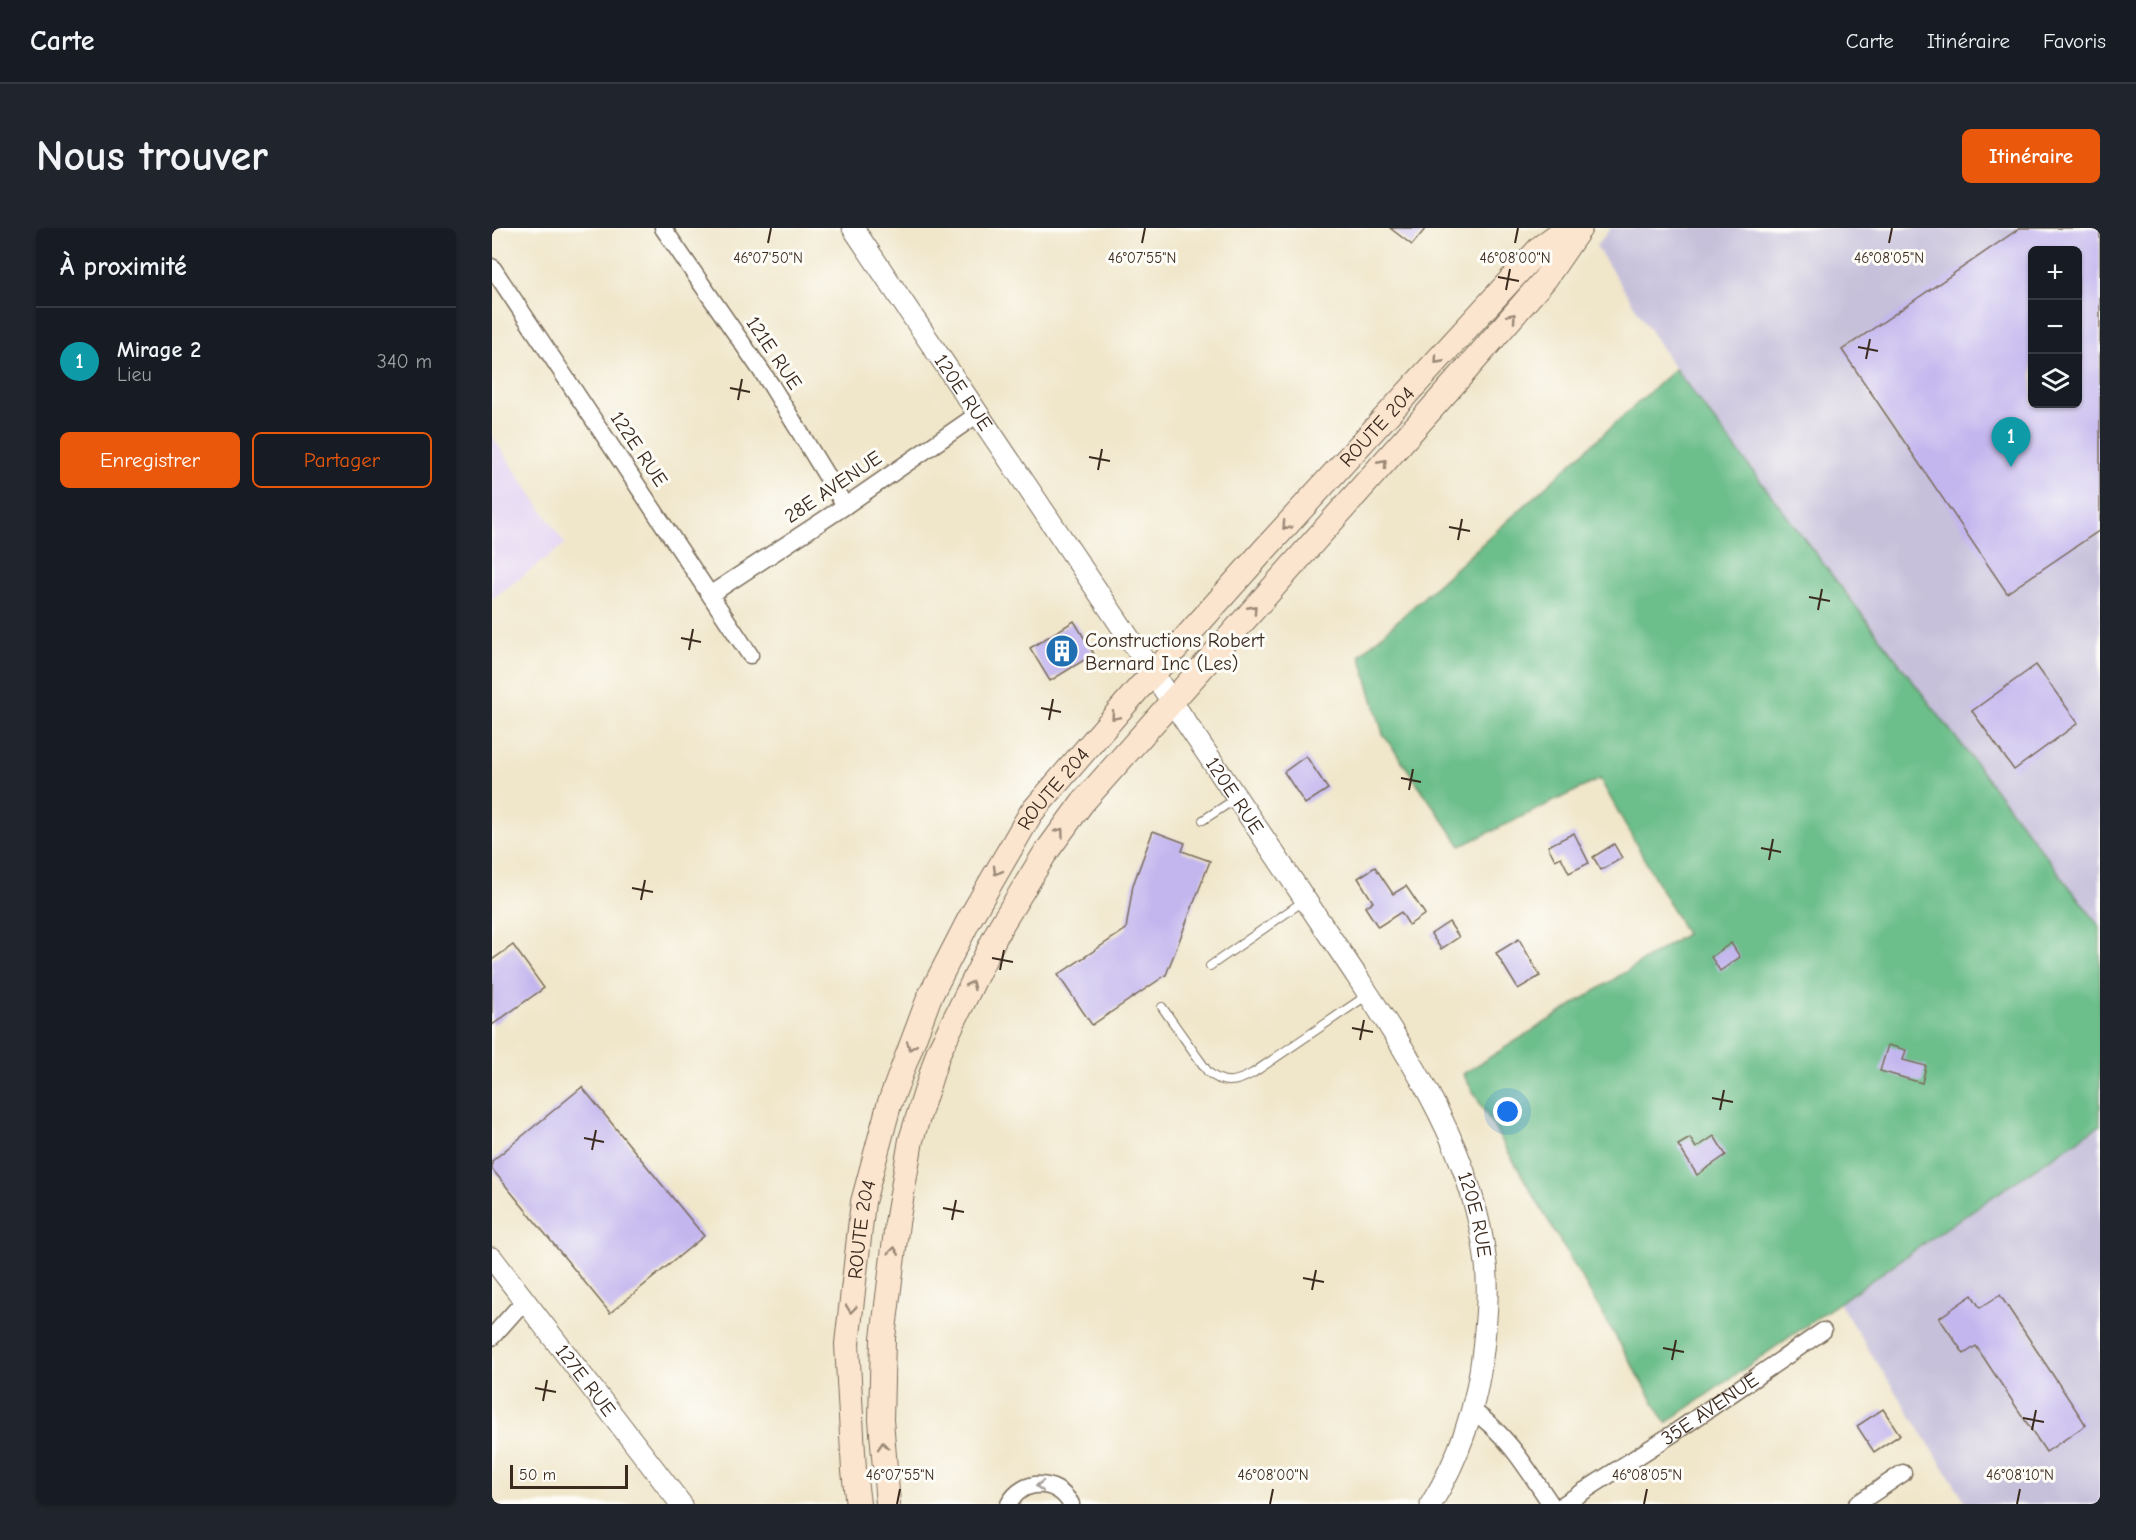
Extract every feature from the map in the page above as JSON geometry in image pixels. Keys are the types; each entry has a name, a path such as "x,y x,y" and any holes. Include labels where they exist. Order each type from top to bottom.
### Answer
{"main road":[{"name":"ROUTE 204","path":"858,1504 854,1471 848,1344 863,1202 890,1105 929,998 969,920 1031,813 1139,687 1154,674 1263,550 1540,248 1567,228"},
{"name":"ROUTE 204","path":"888,1504 881,1420 882,1338 897,1223 911,1140 938,1053 1000,927 1044,855 1082,803 1545,279 1580,228"}],"street":[{"name":"121E RUE","path":"663,228 771,385 844,506"},
{"name":"120E RUE","path":"853,228 1369,994 1405,1050 1442,1115 1461,1162 1478,1215 1486,1265 1487,1315 1473,1411"},
{"name":"122E RUE","path":"492,267 750,655"},
{"name":"28E AVENUE","path":"711,594 978,414"},
{"name":"127E RUE","path":"492,1258 681,1504"},
{"path":"492,1337 524,1301"},
{"name":"35E AVENUE","path":"1564,1504 1674,1433 1823,1331"},
{"path":"1431,1504 1452,1467 1473,1411 1491,1424 1509,1443 1551,1504"},
{"path":"1857,1504 1903,1473"},
{"path":"1009,1504 1019,1491 1039,1484 1049,1485 1059,1490 1071,1504"}],"lane":[{"path":"1203,820 1237,798"},
{"path":"1210,966 1305,900"},
{"path":"1162,1007 1208,1072 1224,1082 1239,1081 1253,1073 1369,994"}],"shaded area":[{"path":"1611,228 2100,228 2100,927 1675,369 1596,246"},
{"path":"492,436 565,544 492,599"},
{"path":"2100,1121 2100,1504 1967,1504 1839,1303"}],"green space":[{"path":"1675,369 2100,927 2100,1125 1958,1220 1666,1423 1463,1074 1686,934 1600,779 1461,846 1383,734 1360,655"}],"building":[{"path":"1390,228 1426,228 1412,245"},
{"path":"2020,228 2100,228 2100,530 2007,593 1842,350"},
{"name":"Constructions Robert Bernard Inc (Les)","path":"1074,621 1094,654 1050,681 1030,648"},
{"path":"2036,665 2078,723 2014,770 1972,711"},
{"path":"1306,756 1328,789 1305,804 1284,772"},
{"path":"1153,831 1185,843 1182,851 1210,861 1166,975 1092,1025 1058,975 1126,929 1133,885"},
{"path":"1574,833 1589,863 1569,873 1561,857 1555,860 1548,846"},
{"path":"1614,844 1622,858 1601,870 1593,857"},
{"path":"1375,867 1393,894 1406,886 1425,914 1409,925 1401,912 1378,927 1365,907 1373,902 1358,878"},
{"path":"1449,922 1459,937 1441,949 1431,934"},
{"path":"1519,939 1540,976 1518,989 1496,953"},
{"path":"1731,943 1740,957 1720,971 1711,957"},
{"path":"513,945 544,988 492,1025 492,960"},
{"path":"1888,1045 1906,1050 1903,1060 1926,1066 1922,1083 1880,1071"},
{"path":"582,1087 704,1236 610,1313 492,1169 492,1161"},
{"path":"1714,1136 1726,1155 1697,1175 1678,1145 1690,1138 1696,1148"},
{"path":"1972,1295 1980,1308 2000,1295 2086,1425 2046,1452 1976,1346 1964,1354 1939,1318"},
{"path":"1883,1409 1900,1435 1874,1452 1857,1426"}],"place":[{"name":"Mirage 2","path":"2011,467"},
{"name":"Constructions Robert Bernard Inc (Les)","path":"1062,651"}]}
